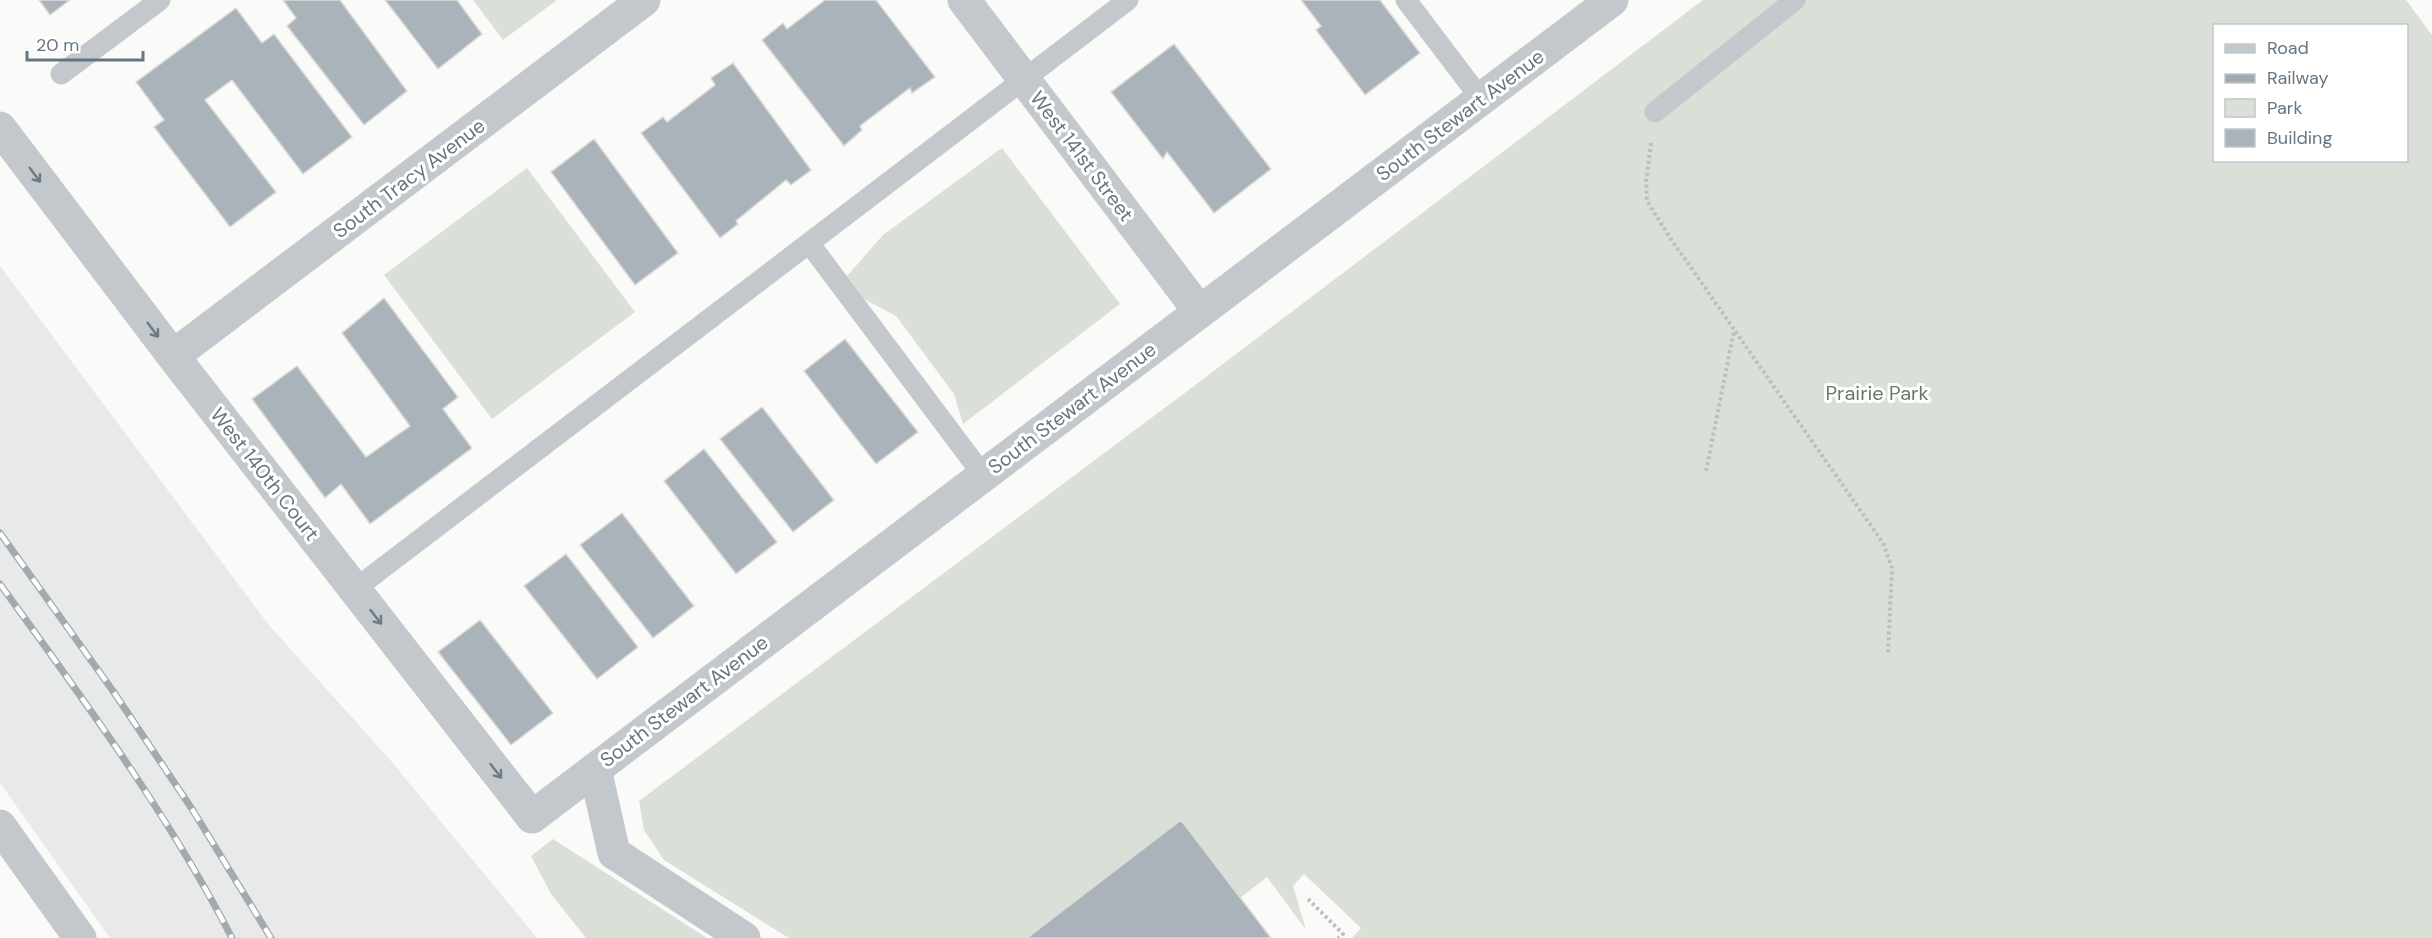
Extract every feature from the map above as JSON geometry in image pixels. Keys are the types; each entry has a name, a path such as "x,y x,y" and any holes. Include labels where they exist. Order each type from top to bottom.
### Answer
{"street":[{"name":"South Tracy Avenue","path":"173,356 644,0"},
{"name":"West 141st Street","path":"964,0 1200,312"},
{"name":"South Stewart Avenue","path":"532,817 1612,0"},
{"name":"West 140th Court","path":"0,128 173,356 532,817"},
{"path":"595,769 614,853 744,938"},
{"path":"0,826 80,938"}],"lane":[{"path":"61,74 160,0"},
{"path":"355,590 1128,0"},
{"path":"1406,0 1481,99"},
{"path":"1655,112 1796,0"},
{"path":"809,243 983,475"}],"path":[{"path":"1655,112 1646,182 1647,201 1671,239 1883,543 1892,568 1888,653"},
{"path":"1706,471 1734,330"},
{"path":"1308,898 1342,934 1338,938"}],"shaded area":[{"path":"0,266 268,624 391,761 537,938 110,938 0,783"}],"green space":[{"path":"473,0 557,0 503,40"},
{"name":"Prairie Park","path":"1703,0 2406,0 2432,35 2432,938 1352,938 1361,928 1304,874 1293,886 1306,930 1267,877 1240,898 1181,820 1027,938 789,938 664,860 644,830 639,801 1194,386"},
{"path":"1002,148 1120,304 963,424 954,394 896,316 864,299 847,276 883,235"},
{"path":"527,168 635,312 492,419 384,275"},
{"path":"553,839 707,938 586,938 551,894 531,856"}],"building":[{"path":"39,0 70,0 50,15"},
{"path":"283,0 340,0 407,91 364,125 287,26 296,18"},
{"path":"385,0 457,0 482,34 438,69"},
{"path":"825,0 876,0 935,77 912,93 910,88 860,126 862,130 844,146 762,40 783,23 787,29"},
{"path":"1301,0 1380,0 1420,53 1365,95 1316,30 1321,26"},
{"path":"236,8 262,43 274,34 352,137 303,174 232,80 205,100 276,192 230,227 154,127 164,120 136,82"},
{"path":"1174,44 1271,169 1214,213 1167,152 1163,159 1111,92"},
{"path":"733,63 811,170 791,185 786,180 736,221 738,224 720,238 641,133 663,117 667,122 715,85 711,78"},
{"path":"594,139 678,253 635,285 551,172"},
{"path":"384,298 458,397 443,409 472,448 370,524 341,484 325,498 252,399 297,366 366,457 410,426 342,333"},
{"path":"845,339 918,432 876,464 804,371"},
{"path":"762,407 834,500 793,532 720,439"},
{"path":"704,449 777,542 736,574 664,481"},
{"path":"622,513 694,606 653,638 580,545"},
{"path":"566,554 638,647 597,679 524,586"},
{"path":"480,620 553,713 511,745 438,652"},
{"path":"1181,820 1271,938 1027,938"}],"railway":[{"path":"0,533 113,691 192,809 271,938"},
{"path":"0,584 152,801 207,891 232,938"}]}
